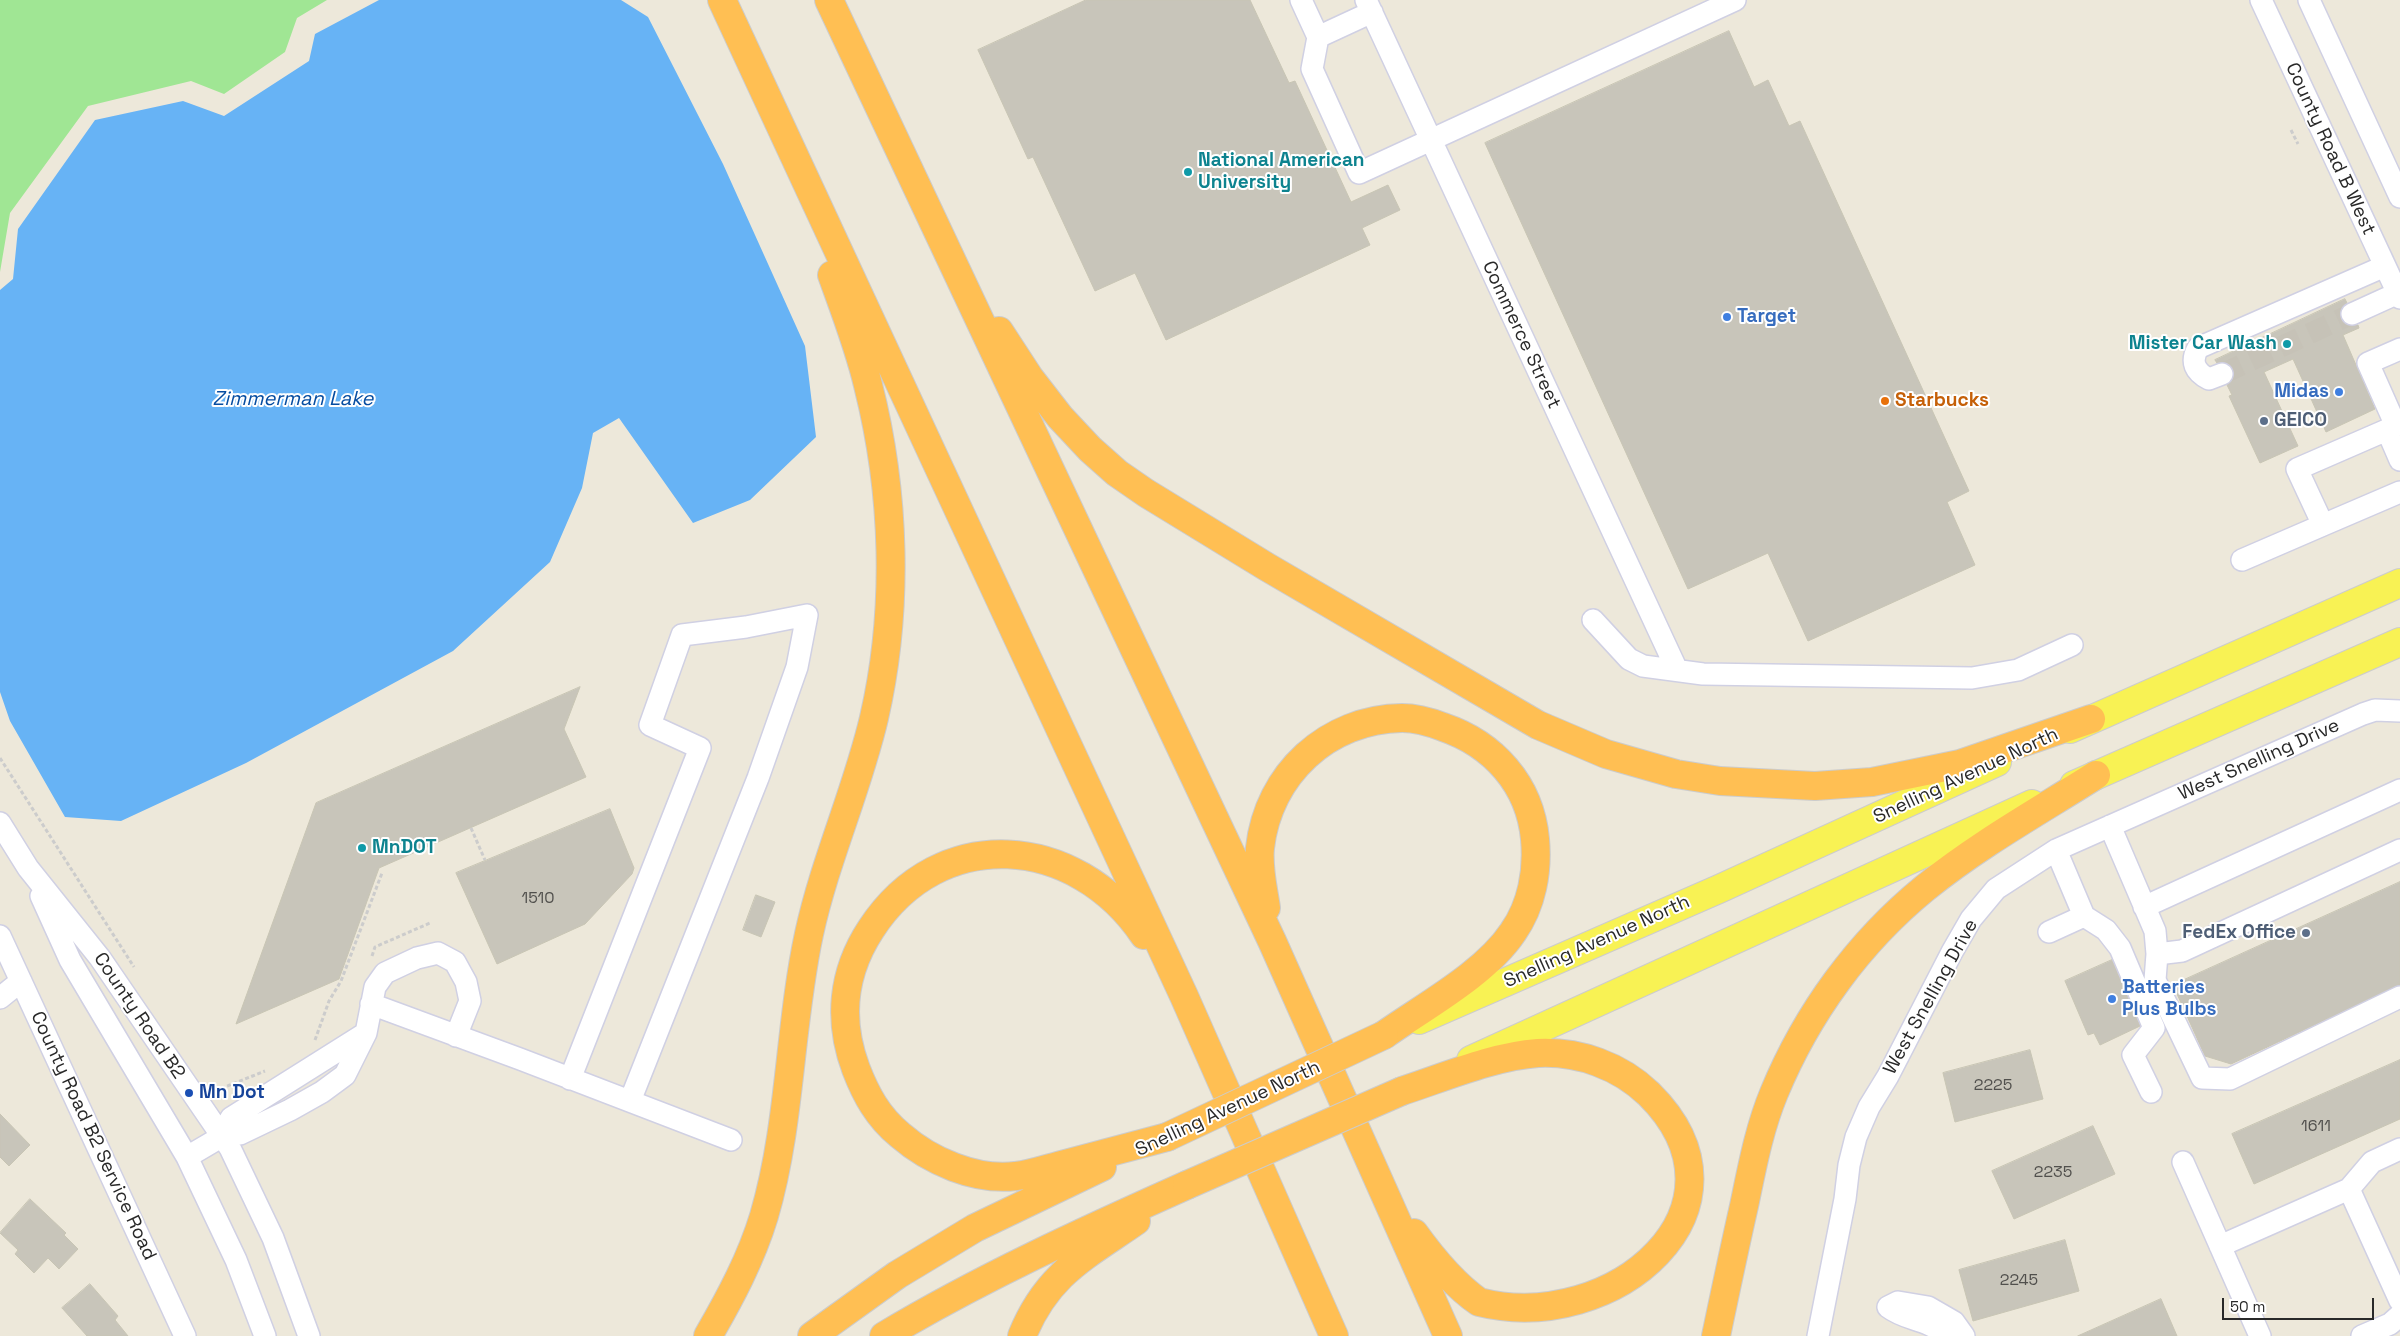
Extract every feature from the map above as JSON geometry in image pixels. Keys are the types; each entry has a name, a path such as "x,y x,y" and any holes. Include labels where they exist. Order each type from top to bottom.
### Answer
{"highway":[{"path":"722,0 1184,996 1328,1328"},
{"path":"708,1336 730,1297 764,1217 784,1119 809,934 826,870 860,772 874,715 884,662 890,572 888,513 880,437 868,383 854,336 823,251 722,0"},
{"path":"829,0 908,173 1272,941 1448,1336"},
{"path":"908,173 1003,339 1029,377 1078,437 1117,473 1176,513 1276,572 1538,725 1574,742 1633,763 1676,774 1720,781 1815,786 1872,782 1928,772 1960,764 2091,719"},
{"path":"1272,941 1260,870 1260,847 1274,798 1286,775 1305,755 1321,742 1343,731 1372,722 1403,718 1429,722 1463,734 1484,747 1504,765 1518,785 1527,801 1534,827 1537,854 1534,881 1527,907 1514,931 1497,953 1477,970 1384,1035"},
{"path":"1716,1336 1760,1135 1774,1094 1788,1062 1822,1002 1852,960 1882,928 1926,887 2096,775"},
{"path":"1167,1137 1016,1176 960,1170 933,1158 910,1144 873,1107 851,1055 844,1026 846,998 851,968 862,942 892,901 913,883 940,867 967,859 994,855 1022,856 1048,860 1076,871 1100,886 1122,906 1140,929 1184,996"},
{"name":"Snelling Avenue North","path":"812,1336 897,1275 975,1228 1384,1035"},
{"path":"884,1336 944,1300 1088,1229 1402,1091 1512,1056 1539,1053 1590,1059 1614,1068 1636,1082 1653,1098 1674,1128 1683,1150 1689,1188 1685,1223 1672,1256 1661,1274 1646,1290 1605,1316 1575,1326 1538,1326 1519,1322 1480,1304 1451,1279 1419,1239 1373,1167"},
{"path":"1022,1336 1031,1313 1045,1291 1068,1268 1187,1185"}],"main road":[{"name":"Snelling Avenue North","path":"1384,1035 1719,889 2091,719 2400,583"},
{"path":"1402,1091 2096,775 2400,642"}],"street":[{"path":"1301,0 1318,37 1312,69 1359,172 1735,0"},
{"name":"County Road B West","path":"2261,0 2399,296"},
{"path":"2309,0 2399,192"},
{"path":"1318,37 1369,6"},
{"name":"Commerce Street","path":"1369,6 1677,670"},
{"path":"2222,374 2209,379 2200,374 2193,364 2194,355 2198,348 2385,266"},
{"path":"2352,314 2399,296"},
{"path":"2324,525 2297,468 2396,426 2368,363 2400,349"},
{"path":"2387,430 2400,460"},
{"path":"2242,560 2400,492"},
{"path":"570,1080 700,748 650,725 682,635 746,627 807,615 797,667 758,778 630,1101"},
{"path":"1593,620 1629,659 1643,666 1703,674 1972,678 2018,670 2072,644"},
{"name":"West Snelling Drive","path":"1818,1336 1856,1136 1869,1106 1888,1076 1952,952 1971,919 1996,889 2056,850 2363,714 2375,710 2400,711"},
{"path":"2144,907 2400,790"},
{"name":"County Road B2","path":"0,823 28,868 100,958 230,1148 273,1238 309,1336"},
{"path":"2110,826 2155,931 2157,954 2155,980 2202,1078 2230,1079 2400,997"},
{"path":"2056,850 2084,916 2114,937 2154,1028 2133,1056 2151,1092"},
{"path":"2157,954 2182,951 2400,850"},
{"name":"County Road B2","path":"28,868 70,960 187,1157 236,1260 265,1336"},
{"path":"2049,932 2084,916"},
{"name":"County Road B2 Service Road","path":"0,936 185,1336"},
{"path":"187,1157 221,1137 240,1134 322,1092 346,1075 366,1033 375,987 385,973 417,958 438,953 455,962 466,982 470,1001 456,1036"},
{"path":"2136,990 2155,980"},
{"path":"0,998 21,981"},
{"path":"371,1004 731,1140"},
{"path":"2220,1246 2349,1189 2372,1162 2400,1150"},
{"path":"2183,1162 2260,1336"},
{"path":"2349,1189 2400,1301"},
{"path":"1946,1336 1930,1323 1898,1315 1888,1307 1898,1302 1928,1307 1954,1322 1964,1336"},
{"path":"2362,1336 2390,1324 2400,1315"}],"path":[{"path":"2291,130 2298,144"},
{"path":"470,828 485,860"},
{"path":"314,1042 329,1001 341,981 382,873"},
{"path":"214,1091 269,1069"}],"green space":[{"path":"0,0 327,0 297,18 285,52 224,94 191,81 88,106 10,213 0,272"}],"water":[{"name":"Zimmerman Lake","path":"379,0 621,0 648,17 723,164 805,346 816,437 750,500 693,523 619,418 593,433 582,488 550,562 453,651 246,763 121,821 65,817 10,721 0,692 0,290 13,279 18,229 95,120 183,101 224,116 309,61 315,34"}],"building":[{"name":"National American University","path":"1086,0 1250,0 1289,83 1295,81 1351,202 1388,185 1400,210 1362,228 1370,245 1166,340 1135,273 1095,291 1033,157 1028,159 978,50"},
{"name":"Target","path":"1729,31 1754,87 1768,80 1789,126 1800,121 1969,491 1947,502 1975,565 1808,641 1768,553 1688,589 1485,143"},
{"path":"2345,299 2347,303 2340,312 2341,320 2345,324 2358,325 2359,328 2343,335 2375,409 2326,432 2293,359 2264,372 2298,446 2260,463 2229,396 2232,395 2227,385 2234,376 2233,369 2229,364 2217,363 2215,360"},
{"name":"MnDOT","path":"580,687 564,729 586,777 379,868 339,979 236,1024 316,803"},
{"path":"610,809 634,868 632,874 585,924 497,964 456,873"},
{"path":"2400,882 2400,985 2231,1064 2205,1056 2173,985"},
{"path":"756,895 775,902 761,937 743,930"},
{"path":"2112,960 2140,1026 2100,1045 2094,1033 2088,1035 2065,981"},
{"path":"2030,1050 2043,1099 1955,1122 1943,1073"},
{"path":"2400,1060 2400,1119 2254,1184 2232,1134"},
{"path":"0,1114 30,1145 9,1166 0,1157"},
{"path":"2093,1126 2115,1174 2014,1219 1992,1171"},
{"path":"30,1199 66,1233 64,1235 78,1249 59,1269 48,1258 34,1273 15,1254 18,1250 0,1233"},
{"path":"2065,1240 2079,1291 1973,1321 1959,1270"},
{"path":"90,1284 118,1316 115,1320 128,1336 87,1336 62,1308"},
{"path":"2161,1299 2177,1336 2078,1336"}],"tunnel":[{"path":"2222,374 2352,314"}],"place":[{"name":"National American University","path":"1188,172"},
{"name":"Target","path":"1727,317"},
{"name":"Mister Car Wash","path":"2287,344"},
{"name":"Midas","path":"2339,392"},
{"name":"Starbucks","path":"1885,401"},
{"name":"GEICO","path":"2264,421"},
{"name":"MnDOT","path":"362,848"},
{"name":"FedEx Office","path":"2306,933"},
{"name":"Batteries Plus Bulbs","path":"2112,999"},
{"name":"Mn Dot","path":"189,1093"}]}
